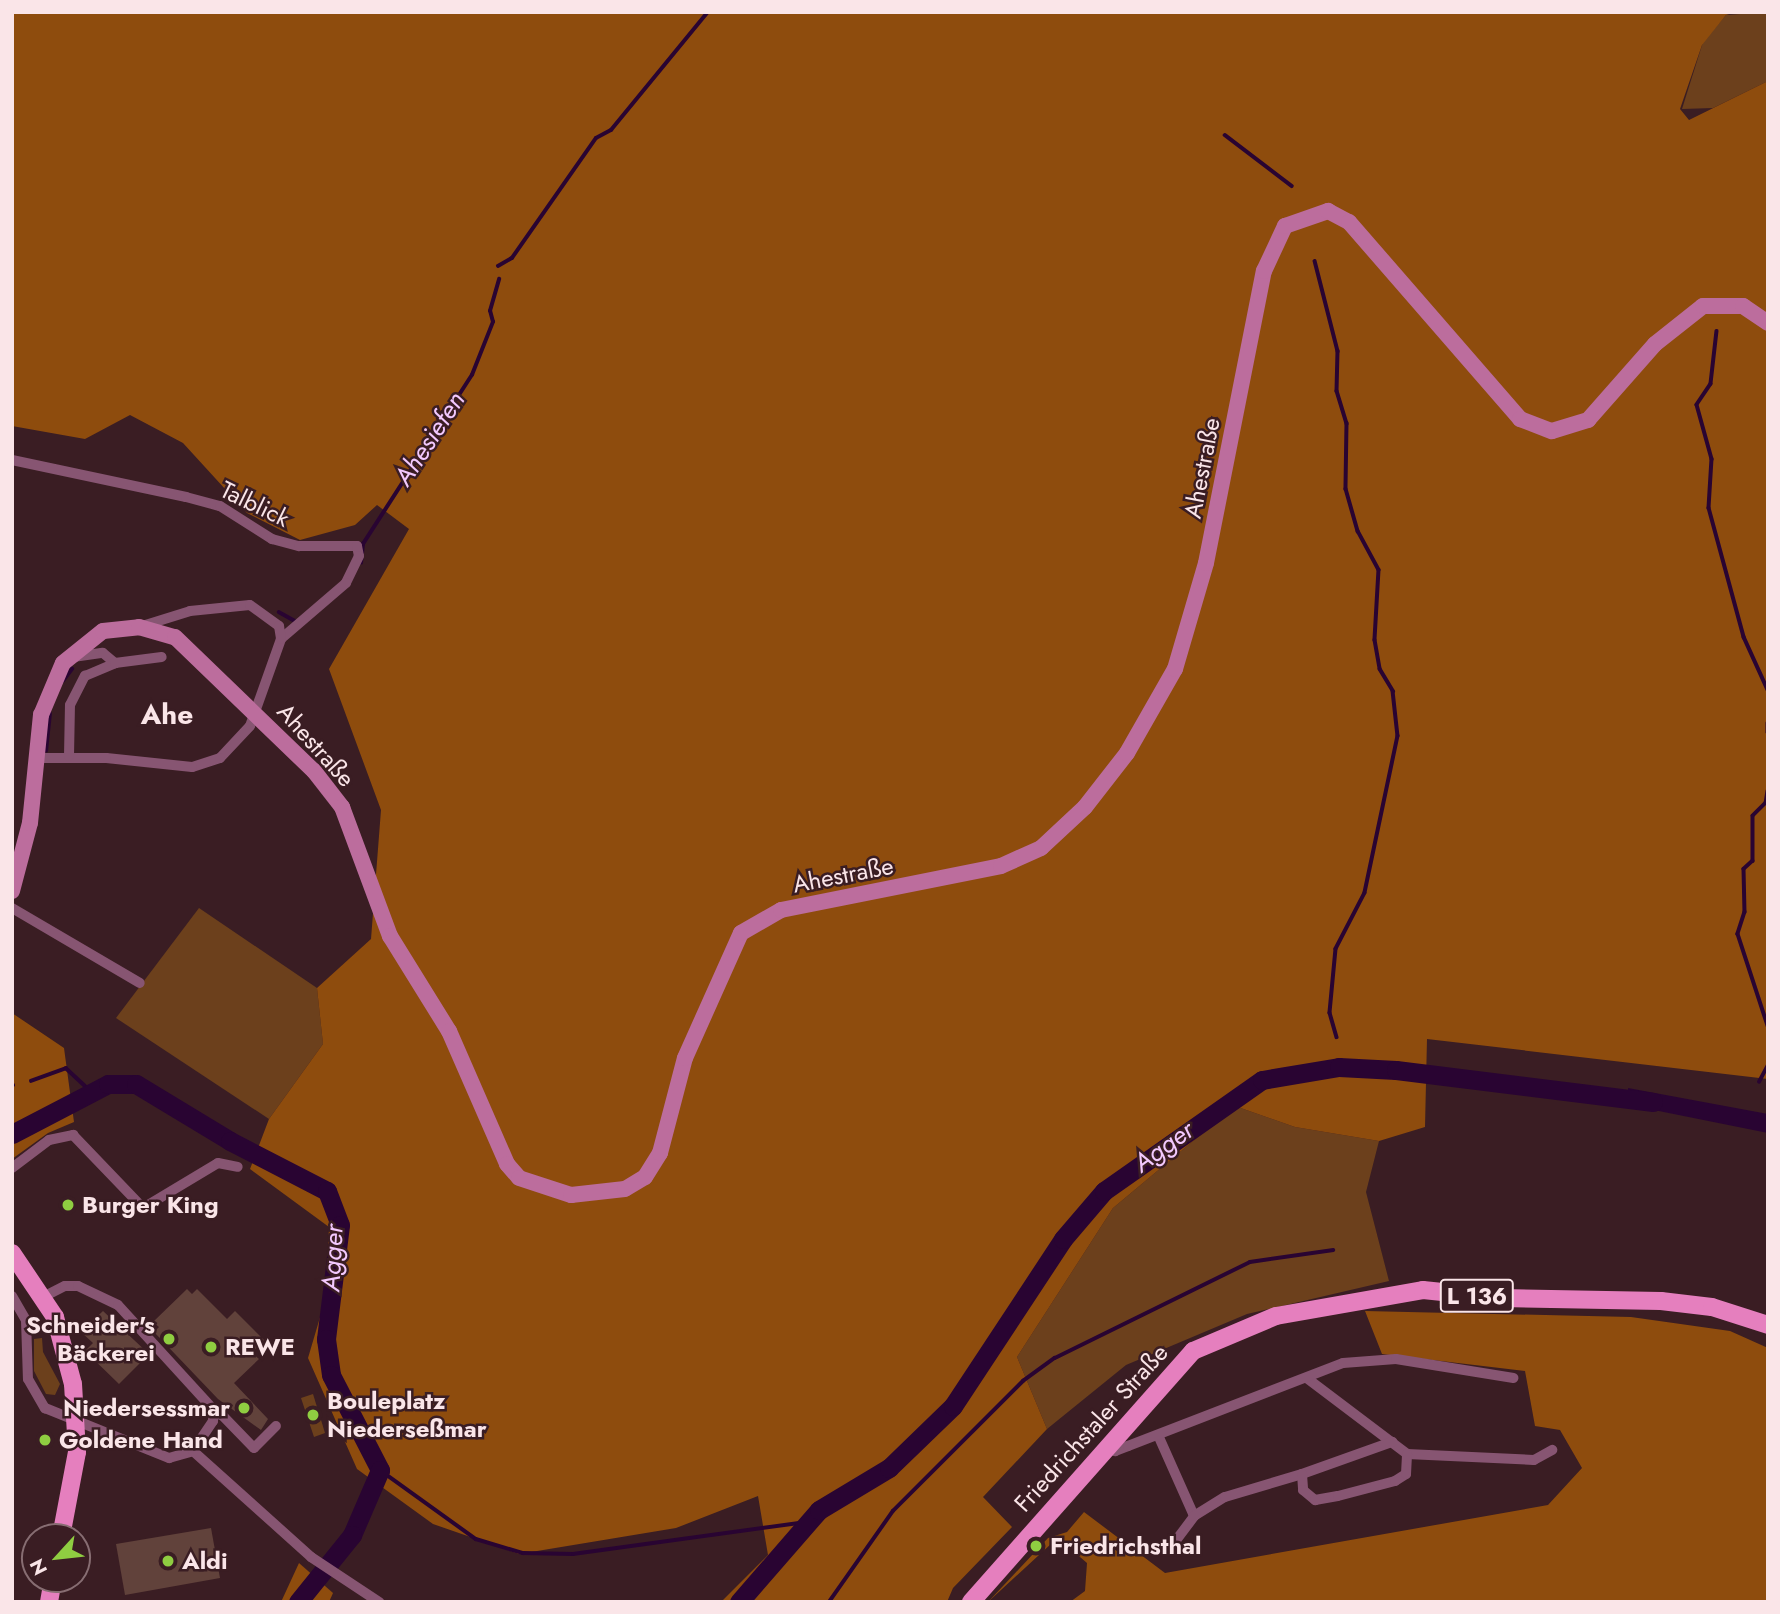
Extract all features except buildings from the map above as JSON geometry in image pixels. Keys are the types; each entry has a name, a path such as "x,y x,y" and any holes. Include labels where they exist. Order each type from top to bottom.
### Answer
{"main road":[{"name":"Ahestraße","path":"12,891 30,823 34,758 46,697 67,657 103,631 139,627 175,637 253,710 342,807 390,936 449,1031 507,1164 519,1178 571,1195 625,1189 645,1177 660,1153 685,1058 741,933 780,910 1001,866 1041,848 1085,807 1127,753 1175,670 1206,563 1264,271 1285,226 1303,215 1328,211 1349,222 1520,419 1552,432 1588,420 1654,344 1703,306 1743,306 1768,323"},
{"path":"12,1253 45,1296 66,1344 77,1452 64,1523"},
{"name":"Friedrichstaler Straße","path":"971,1602 1194,1351 1276,1315 1362,1297 1423,1290 1502,1298 1661,1301 1712,1307 1768,1325"}],"street":[{"name":"Talblick","path":"12,460 220,506 272,539 299,546 357,546 359,556 346,583 281,639 239,741 220,758 192,767 69,756 34,758"},
{"path":"139,627 190,611 250,605 279,626 281,639"},
{"path":"67,657 103,653 115,663"},
{"path":"69,756 75,688 92,670 115,663 162,657"},
{"path":"12,908 139,983"},
{"path":"12,1168 49,1140 73,1135 143,1208 218,1163 238,1167"},
{"path":"45,1296 65,1286 78,1286 111,1301 208,1401 213,1413"},
{"path":"12,1296 26,1320 28,1379 34,1394 45,1408 169,1458 193,1451 213,1413"},
{"path":"1108,1446 1115,1451 1254,1394 1308,1379 1343,1363 1396,1359 1513,1378"},
{"path":"1308,1379 1406,1454 1534,1460 1552,1450"},
{"path":"213,1413 222,1415 254,1448 276,1426"},
{"path":"1158,1435 1194,1516"},
{"path":"1174,1543 1194,1516 1225,1497 1302,1474 1392,1442"},
{"path":"193,1451 311,1558 338,1579 379,1602"},
{"path":"1302,1474 1303,1490 1315,1500 1338,1496 1395,1481 1406,1474 1406,1454"}],"shaded area":[{"path":"12,12 1736,12 1726,15 1702,45 1680,109 1689,120 1768,81 1768,1079 1427,1039 1425,1127 1379,1141 1295,1127 1235,1106 1113,1208 1017,1357 1047,1429 983,1497 1012,1527 953,1588 947,1602 721,1602 768,1555 758,1496 676,1528 519,1554 433,1524 357,1469 308,1358 326,1297 329,1227 250,1169 269,1119 323,1044 317,988 371,939 381,810 329,669 409,529 377,505 355,525 300,540 247,513 183,443 130,415 85,439 12,426"},
{"path":"1768,12 1768,81 1713,108 1682,109 1703,42 1726,15"},
{"path":"199,908 317,988 323,1044 269,1119 116,1018"},
{"path":"12,1013 64,1048 74,1122 48,1133 12,1159"},
{"path":"1628,1088 1768,1114 1768,1133 1629,1105"},
{"path":"1235,1106 1295,1127 1379,1141 1366,1192 1389,1281 1247,1314 1126,1365 1047,1429 1017,1357 1113,1208"},
{"path":"1365,1311 1631,1317 1730,1331 1768,1348 1768,1602 1070,1602 1085,1591 1087,1563 1066,1545 1052,1543 988,1602 1048,1538 1067,1532 1084,1512 1165,1573 1548,1505 1582,1468 1560,1430 1535,1426 1525,1371 1382,1354"},
{"path":"42,1338 43,1352 60,1384 55,1395 46,1394 34,1371 34,1339"},
{"name":"Bouleplatz Niederseßmar","path":"313,1394 325,1433 314,1437 301,1398"},
{"path":"299,1563 333,1593 329,1602 281,1602"}],"waterway":[{"name":"Ahesiefen","path":"498,266 512,258 596,138 611,130 708,12"},
{"path":"1225,135 1292,186"},
{"path":"1315,261 1338,351 1337,391 1347,423 1346,489 1358,531 1379,570 1375,640 1380,669 1393,691 1398,736 1365,893 1336,949 1330,1013 1337,1037"},
{"name":"Ahesiefen","path":"361,563 363,544 472,375 493,322 490,311 499,279"},
{"path":"1717,331 1711,384 1697,405 1712,459 1709,508 1744,637 1768,690"},
{"name":"Ahesiefen","path":"279,612 295,621"},
{"name":"Ahesiefen","path":"63,681 72,669"},
{"name":"Ahesiefen","path":"46,751 50,714"},
{"path":"1768,723 1768,732"},
{"path":"1768,791 1766,803 1753,816 1753,861 1744,869 1745,912 1738,934 1768,1026"},
{"path":"1759,1082 1768,1065"},
{"name":"Agger","path":"739,1602 819,1510 889,1468 953,1406 1063,1239 1104,1191 1262,1080 1339,1067 1396,1070 1653,1102"},
{"name":"Ahesiefen","path":"31,1081 66,1068 91,1091"},
{"name":"Agger","path":"12,1134 108,1084 136,1084 230,1141 327,1191 340,1225 326,1339 331,1375 380,1470 352,1535 298,1602"},
{"path":"829,1602 893,1511 1023,1381 1055,1358 1250,1262 1333,1250"},
{"path":"380,1470 476,1539 523,1553 573,1554 808,1522"}],"place":[{"name":"Burger King","path":"68,1205"},
{"name":"Schneider's Bäckerei","path":"169,1339"},
{"name":"REWE","path":"211,1347"},
{"name":"Niedersessmar","path":"244,1408"},
{"name":"Bouleplatz Niederseßmar","path":"313,1415"},
{"name":"Goldene Hand","path":"45,1440"},
{"name":"Friedrichsthal","path":"1036,1546"},
{"name":"Aldi","path":"168,1561"}],"district":[{"name":"Ahe","path":"167,715"}]}
